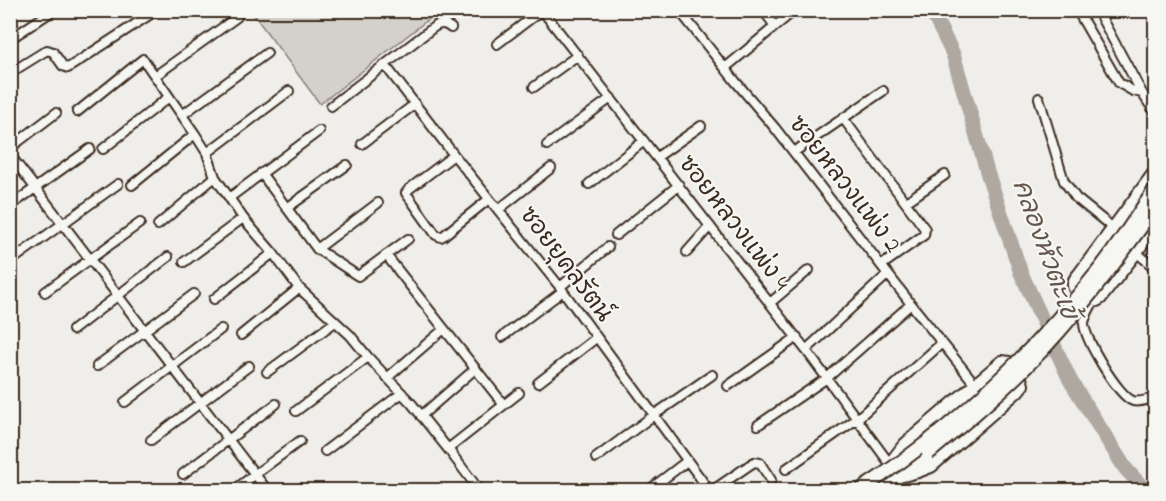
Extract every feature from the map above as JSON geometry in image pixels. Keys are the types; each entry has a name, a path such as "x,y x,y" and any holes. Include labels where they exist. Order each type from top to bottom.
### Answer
{"main road":[{"path":"1154,215 1136,252 1100,298 1093,302 1089,301 1075,289 1074,281 1155,171"},
{"path":"851,490 919,442 1024,348 1083,281 1137,207 1155,178"},
{"path":"860,490 926,443 976,401 1053,325 1100,268 1155,188"},
{"path":"870,490 925,450 1038,349 1096,283 1155,201"},
{"path":"881,490 903,475 994,397 1041,351 1094,291 1154,215"},
{"path":"890,463 904,446 975,384 1002,362 1009,363 1022,380 1022,385 1017,391 931,466 903,475"}],"street":[{"path":"10,39 54,10"},
{"path":"10,73 47,50 53,52 63,66 68,68 157,10"},
{"path":"497,44 542,10"},
{"name":"ซอยหลวงแพ่ง 4","path":"542,10 807,350 890,463"},
{"name":"ซอยหลวงแพ่ง 2","path":"679,10 794,152 975,384"},
{"path":"763,10 775,26"},
{"path":"725,68 795,10"},
{"path":"1077,10 1119,83 1142,93"},
{"path":"1097,10 1155,114"},
{"path":"155,76 237,17"},
{"path":"331,106 439,24 445,24 451,28"},
{"path":"182,116 267,53"},
{"path":"534,87 578,55"},
{"path":"77,112 143,59 207,153 215,177 243,218 273,252 299,288 350,335 402,393 479,490"},
{"name":"ซอยยุคลรัตน์","path":"385,65 562,289 596,338 711,490"},
{"path":"207,153 289,91"},
{"path":"794,152 883,91"},
{"path":"104,149 169,97"},
{"path":"547,145 611,98"},
{"path":"1039,98 1064,181 1076,198 1113,228"},
{"path":"1147,102 1155,106"},
{"path":"362,144 415,104"},
{"path":"10,148 56,113"},
{"path":"843,118 923,225 926,233 882,265"},
{"path":"657,157 701,126"},
{"path":"229,198 319,131"},
{"path":"132,185 195,134"},
{"path":"589,184 644,141"},
{"path":"10,206 90,149"},
{"path":"10,155 267,490"},
{"path":"454,155 409,189 406,194 436,235 443,236 489,199"},
{"path":"287,208 347,165"},
{"path":"498,210 551,168"},
{"path":"261,173 317,249 358,276 408,239"},
{"path":"906,202 945,175"},
{"path":"158,225 215,177"},
{"path":"15,258 118,184"},
{"path":"616,235 679,185"},
{"path":"317,249 378,203"},
{"path":"184,262 243,218"},
{"path":"45,292 140,223"},
{"path":"687,252 710,226"},
{"path":"502,337 562,289 608,248"},
{"path":"214,298 273,252"},
{"path":"1136,252 1155,269"},
{"path":"386,255 504,405"},
{"path":"73,330 168,257"},
{"path":"770,303 809,270"},
{"path":"807,350 888,274"},
{"path":"240,335 299,288"},
{"path":"97,366 194,294"},
{"path":"1093,302 1084,324 1107,373 1117,388 1131,400 1140,402 1155,398"},
{"path":"758,425 827,378 911,304"},
{"path":"267,372 335,322"},
{"path":"125,402 221,328"},
{"path":"387,378 444,329"},
{"path":"728,386 797,337"},
{"path":"538,383 596,338"},
{"path":"786,469 858,418 942,343"},
{"path":"296,411 368,357"},
{"path":"151,440 249,366"},
{"path":"421,416 475,369"},
{"path":"597,458 712,375"},
{"path":"325,451 402,393"},
{"path":"448,449 519,393"},
{"path":"183,474 276,404"},
{"path":"234,490 300,441"},
{"path":"649,490 687,460"},
{"path":"711,490 754,462 760,463 771,480"}],"shaded area":[{"path":"251,11 439,11 320,104"}],"waterway":[{"name":"คลองหัวตะเข้","path":"931,10 953,54 988,175 1021,273 1070,380 1125,468 1145,490"}]}
